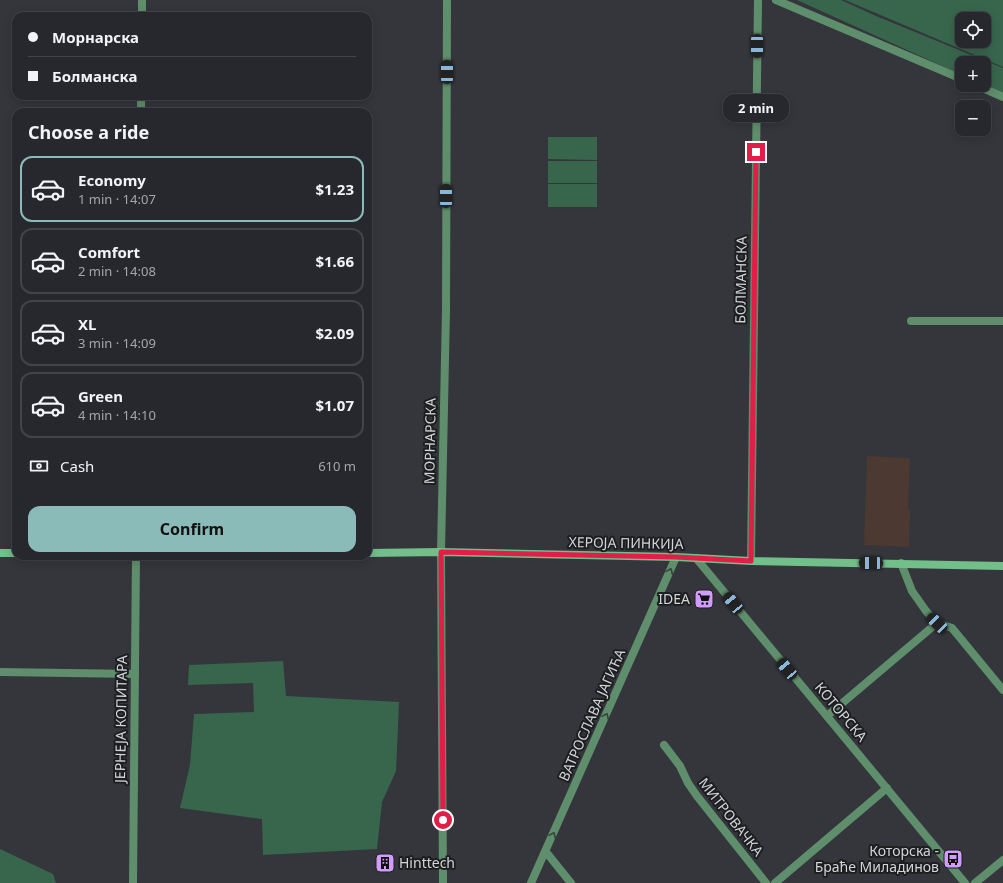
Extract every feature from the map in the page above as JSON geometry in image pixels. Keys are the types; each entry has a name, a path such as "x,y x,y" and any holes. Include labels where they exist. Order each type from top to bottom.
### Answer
{"street":[{"path":"142,0 142,12"},
{"name":"МОРНАРСКА","path":"443,883 441,552 446,301 447,0"},
{"name":"БОЛМАНСКА","path":"751,561 758,0"},
{"path":"776,0 955,76"},
{"path":"991,92 1003,97"},
{"path":"911,320 1003,321"},
{"name":"ХЕРОЈА ПИНКИЈА","path":"372,553 441,552 676,557 751,561 1003,566"},
{"path":"0,553 12,553"},
{"name":"ВАТРОСЛАВА ЈАГИЋА","path":"531,883 676,557"},
{"name":"КОТОРСКА","path":"696,558 965,883"},
{"name":"ЈЕРНЕЈА КОПИТАРА","path":"133,883 136,560"},
{"path":"901,563 912,591 926,611 937,623 952,628 1003,690"},
{"path":"827,716 937,623"},
{"path":"0,672 135,674"},
{"name":"МИТРОВАЧКА","path":"664,745 680,766 688,783 697,796 766,883"},
{"path":"775,883 887,788"},
{"path":"546,852 571,883"},
{"path":"974,883 1003,860"}],"shaded area":[{"path":"867,456 910,458 908,509 910,510 909,547 864,545"}],"green space":[{"path":"797,0 841,0 974,56 955,56 955,72"},
{"path":"845,0 1003,0 1003,67 991,62 991,56 977,56 958,48 991,48 991,12 955,12 955,47"},
{"path":"991,63 1003,68 1003,94 991,88"},
{"path":"548,137 597,137 597,160 548,159"},
{"path":"548,161 597,161 597,183 548,183"},
{"path":"548,184 597,184 597,207 548,207"},
{"path":"283,661 286,696 399,702 396,771 382,802 377,849 263,855 262,819 180,808 190,765 194,714 254,712 253,683 188,685 189,665"},
{"path":"0,849 53,874 56,883 0,883"}],"place":[{"name":"IDEA","path":"704,599"},
{"name":"Которска - Браће Миладинов","path":"953,859"},
{"name":"Hinttech","path":"385,863"}],"route":[{"path":"443,820 441,552 676,557 751,561 756,152"}]}
